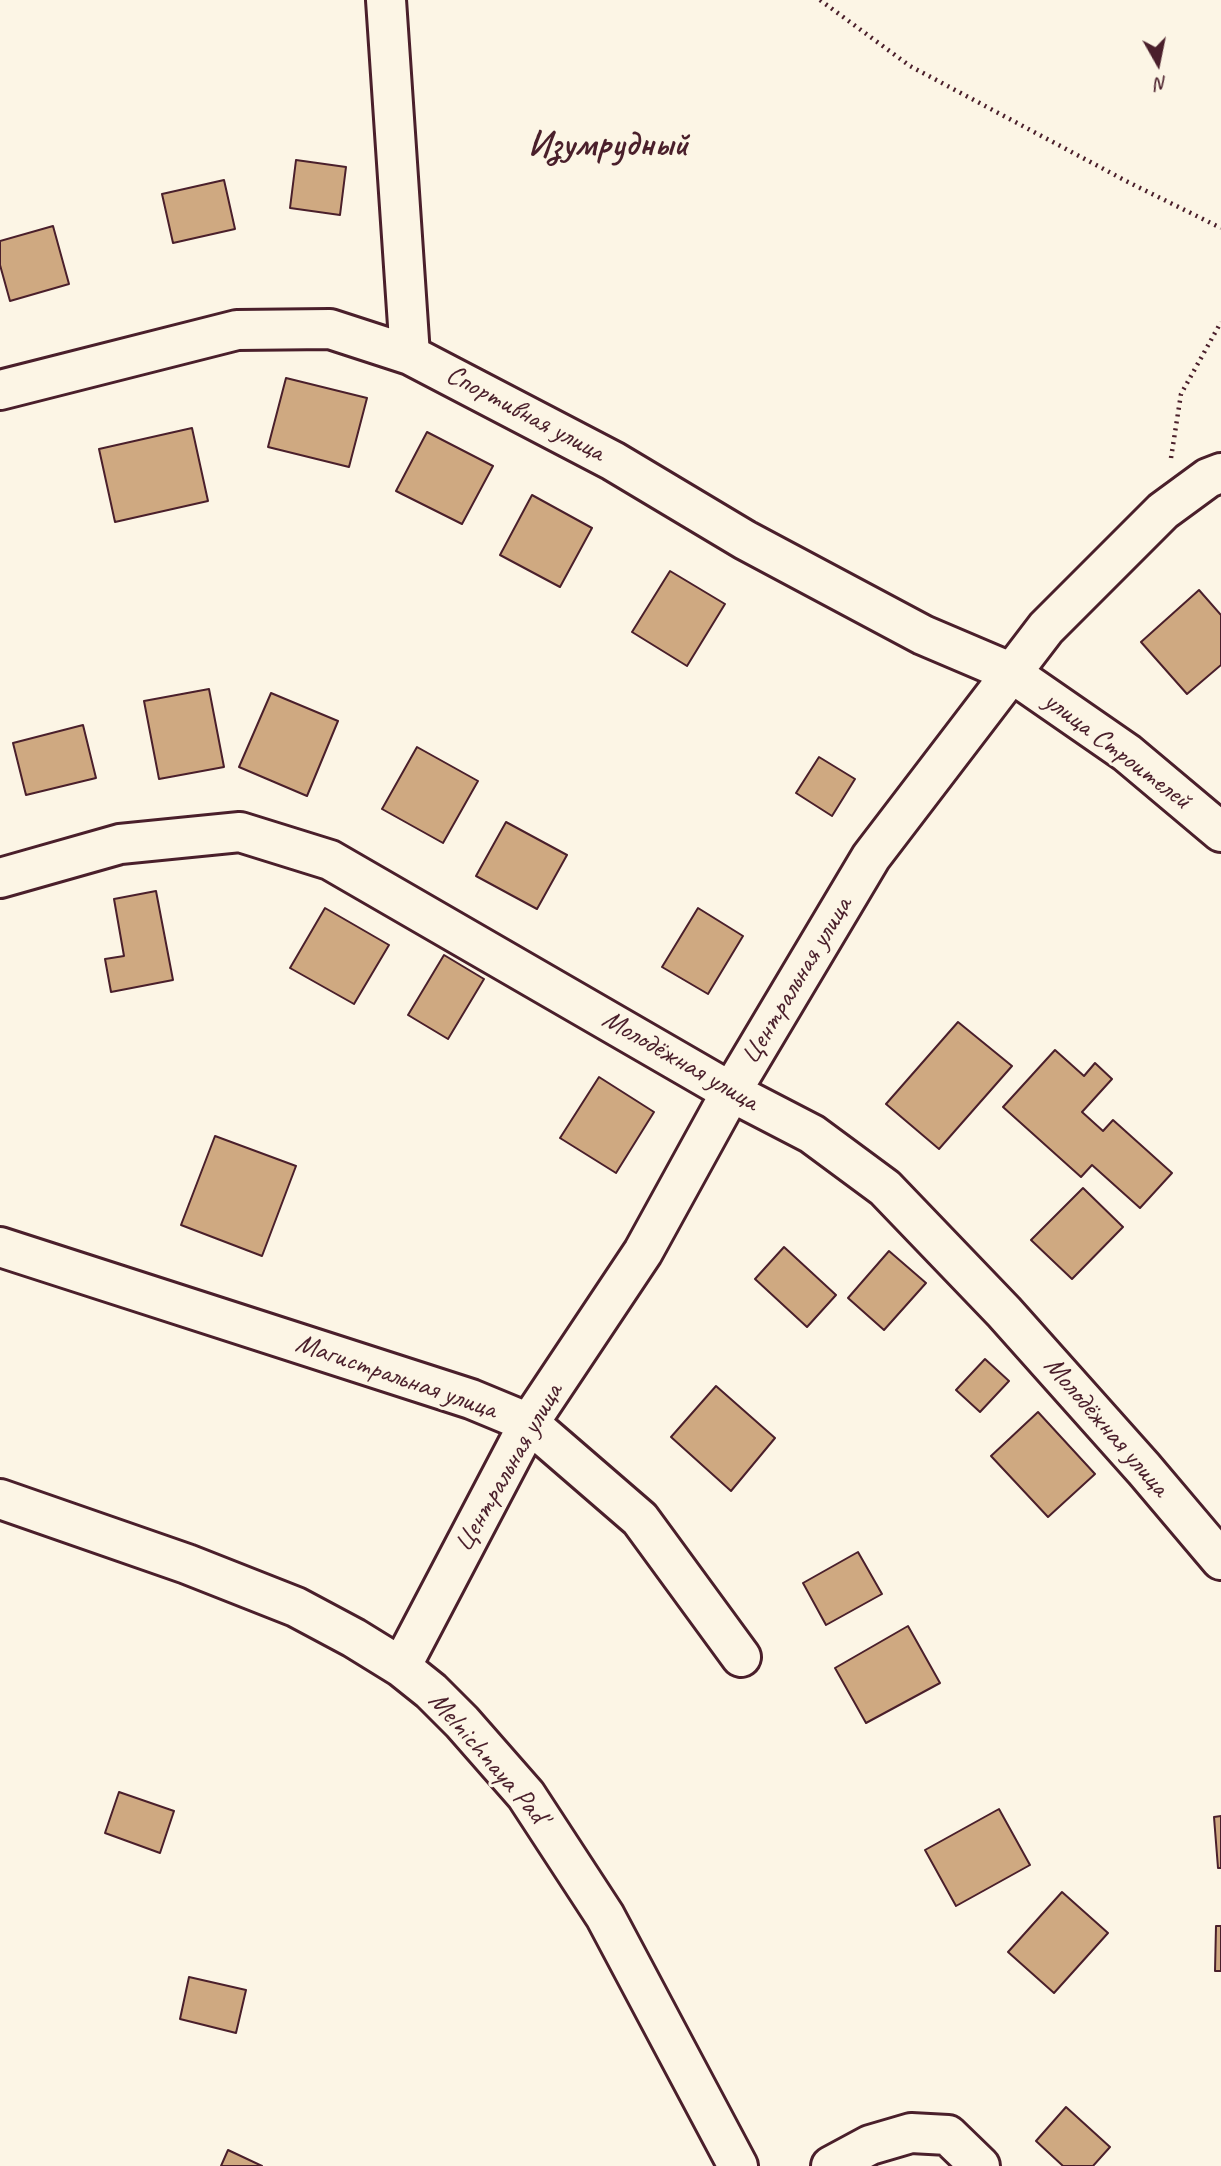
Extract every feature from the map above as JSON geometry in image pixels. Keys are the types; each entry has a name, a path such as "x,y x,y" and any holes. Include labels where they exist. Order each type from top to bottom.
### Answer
{"street":[{"path":"387,0 410,355"},
{"name":"Спортивная улица","path":"0,390 237,330 330,329 410,355 614,461 745,540 923,635 1010,672"},
{"name":"Центральная улица","path":"401,1667 529,1423 643,1252 731,1092 871,856 1046,628 1163,511 1208,478 1221,473"},
{"name":"улица Строителей","path":"1010,672 1127,753 1221,832"},
{"name":"Молодёжная улица","path":"0,878 120,844 240,832 330,859 731,1092 812,1134 884,1188 1004,1312 1221,1560"},
{"name":"Магистральная улица","path":"0,1247 458,1395 529,1423 640,1519 741,1657"},
{"name":"Melnichnaya Pad'","path":"0,1499 187,1564 296,1607 401,1667 431,1691 526,1795 605,1916 738,2166"},
{"path":"831,2166 870,2145 911,2133 948,2135 980,2166"}],"path":[{"path":"820,0 910,66 1128,182 1221,228"},
{"path":"1163,511 1181,394 1221,322"}],"building":[{"path":"296,160 346,167 340,215 290,208"},
{"path":"224,180 235,229 173,243 162,194"},
{"path":"53,226 69,284 10,301 0,265 0,241"},
{"path":"286,378 367,398 349,467 268,447"},
{"path":"192,428 208,501 115,522 99,449"},
{"path":"427,432 493,466 462,524 396,491"},
{"path":"532,495 592,528 560,587 500,555"},
{"path":"670,571 725,604 687,666 632,632"},
{"path":"1199,590 1221,615 1221,665 1187,694 1141,642"},
{"path":"209,689 224,767 159,779 144,701"},
{"path":"271,693 338,721 307,796 239,767"},
{"path":"83,725 96,778 26,795 13,743"},
{"path":"417,747 478,781 443,843 382,809"},
{"path":"819,757 855,779 832,816 796,793"},
{"path":"506,822 567,855 537,909 476,876"},
{"path":"156,891 173,980 111,992 105,959 124,956 114,899"},
{"path":"325,908 389,945 354,1004 290,968"},
{"path":"698,908 743,936 708,994 662,967"},
{"path":"444,955 484,979 448,1039 408,1015"},
{"path":"958,1022 1012,1066 939,1149 886,1104"},
{"path":"1055,1050 1084,1076 1095,1063 1112,1079 1082,1112 1103,1131 1113,1120 1172,1173 1140,1208 1092,1165 1081,1177 1003,1107"},
{"path":"599,1077 654,1112 616,1173 560,1138"},
{"path":"215,1136 296,1166 262,1256 181,1225"},
{"path":"1083,1188 1123,1227 1072,1279 1031,1240"},
{"path":"784,1247 836,1295 807,1327 755,1279"},
{"path":"889,1251 926,1283 884,1330 848,1298"},
{"path":"985,1359 1009,1381 980,1412 956,1390"},
{"path":"716,1386 775,1438 731,1491 671,1437"},
{"path":"1038,1412 1095,1474 1048,1517 991,1456"},
{"path":"858,1552 882,1594 826,1625 803,1583"},
{"path":"908,1626 940,1683 866,1723 835,1668"},
{"path":"119,1792 174,1811 160,1853 105,1833"},
{"path":"999,1809 1030,1865 956,1906 925,1850"},
{"path":"1221,1816 1221,1868 1218,1868 1214,1817"},
{"path":"1062,1892 1108,1933 1054,1993 1008,1952"},
{"path":"1216,1926 1221,1926 1221,1971 1215,1971"},
{"path":"189,1977 246,1990 236,2033 180,2019"},
{"path":"1066,2107 1110,2147 1093,2166 1063,2166 1036,2141"},
{"path":"228,2150 262,2166 221,2166"}],"district":[{"name":"Изумрудный","path":"608,146"}]}
